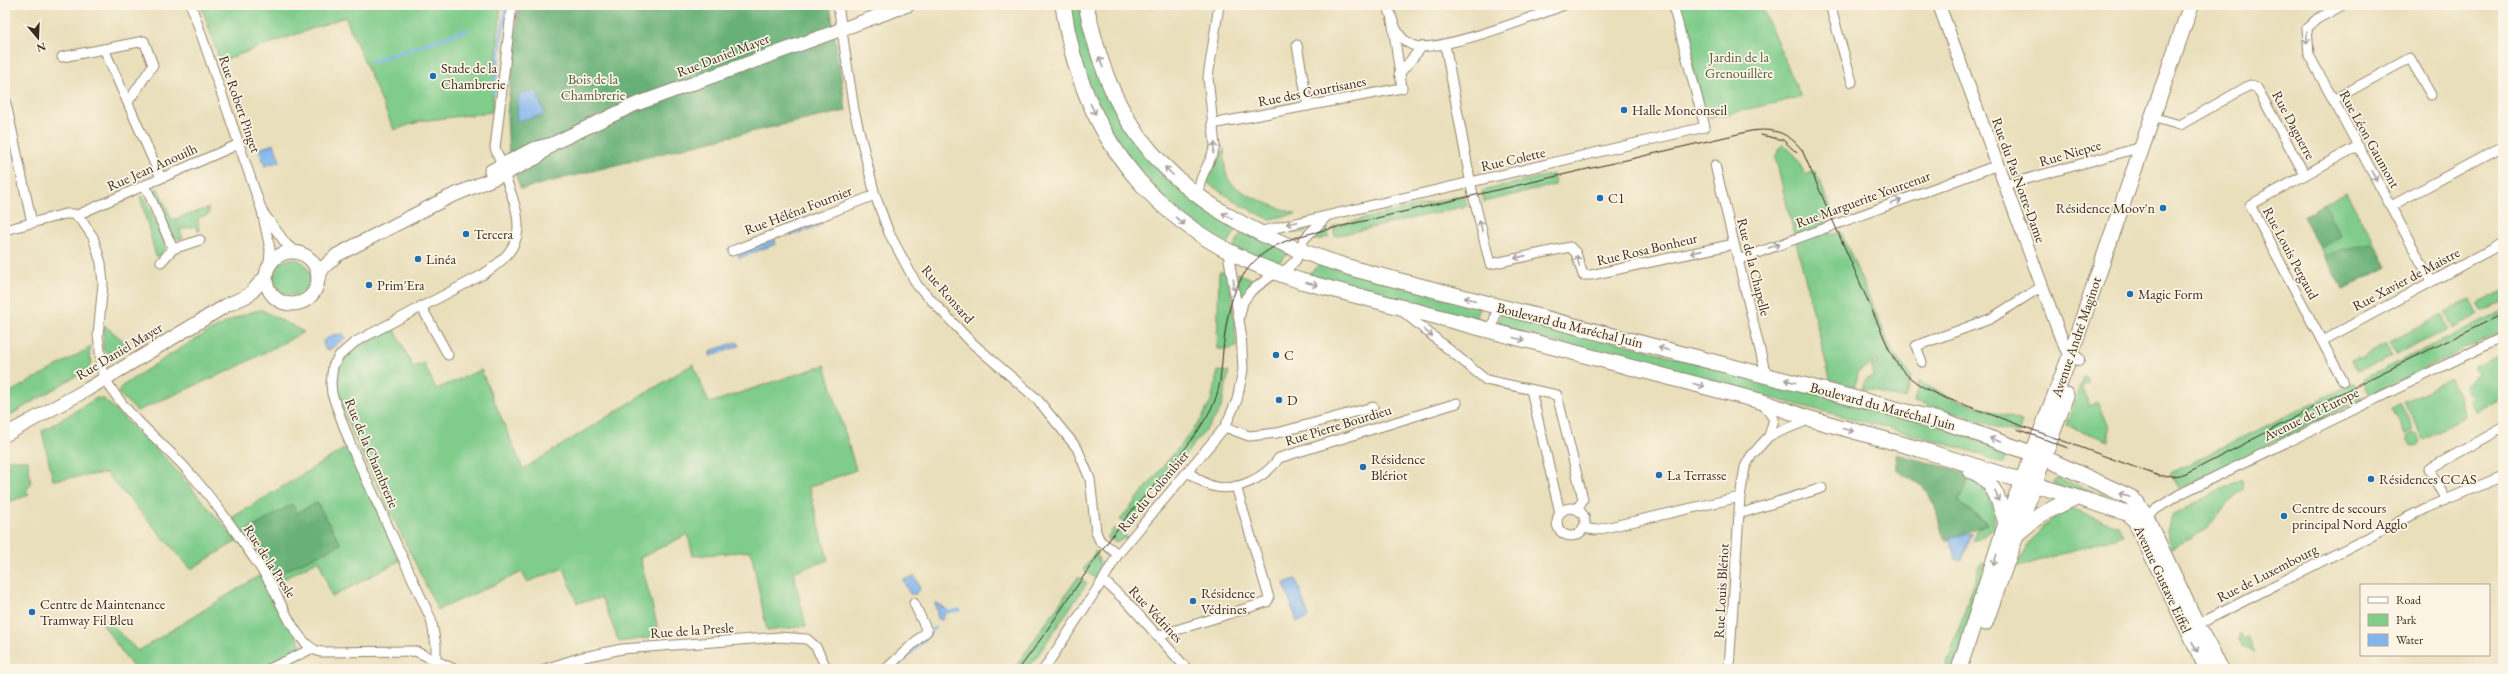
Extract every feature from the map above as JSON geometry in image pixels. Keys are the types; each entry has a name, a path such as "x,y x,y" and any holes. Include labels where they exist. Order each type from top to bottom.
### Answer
{"main road":[{"name":"Rue Daniel Mayer","path":"318,278 333,257 503,170 536,158 552,144 634,105 908,5"},
{"name":"Boulevard du Maréchal Juin","path":"1063,5 1068,41 1077,71 1108,137 1134,177 1166,209 1190,229 1228,253 1275,273 1491,332 1760,401 1811,419 1919,449 2029,483"},
{"name":"Boulevard du Maréchal Juin","path":"1086,5 1102,65 1129,123 1159,162 1198,197 1258,232 1298,249 1358,270 1942,422 2036,462"},
{"name":"Avenue André Maginot","path":"2074,357 2142,147 2156,119 2191,5"},
{"name":"Avenue André Maginot","path":"1969,669 2017,534 2029,483 2036,462 2156,119 2199,5"},
{"path":"282,254 304,256 317,269 318,278 313,294 302,302 285,303 272,294 268,287 268,271 282,254"},
{"name":"Rue Daniel Mayer","path":"304,256 333,257"},
{"name":"Rue Daniel Mayer","path":"249,295 268,271"},
{"name":"Rue Daniel Mayer","path":"5,436 227,305 249,295 272,294"},
{"name":"Boulevard du Maréchal Juin","path":"1919,449 1939,449 2004,467 2036,462"},
{"name":"Boulevard du Maréchal Juin","path":"1919,449 1934,457 1979,474 1988,481 1994,490 2006,523"},
{"name":"Avenue Gustave Eiffel","path":"2036,462 2094,482 2130,497 2137,503 2140,519 2207,669"},
{"name":"Avenue André Maginot","path":"1959,669 2006,523 2029,483"},
{"name":"Avenue Gustave Eiffel","path":"2029,483 2127,513 2140,519 2221,669"},
{"path":"2017,534 2040,515 2076,497"}],"street":[{"name":"Rue Robert Pinget","path":"191,5 262,212 268,239 268,271"},
{"name":"Rue de la Chambrerie","path":"436,665 436,645 431,619 351,446 335,404 331,383 333,366 346,349 370,332 482,275 500,264 512,251 517,236 518,215 495,148 512,5"},
{"name":"Rue Ronsard","path":"838,5 840,29 854,110 875,195 889,233 917,285 976,346 1037,399 1078,448 1090,479 1096,532 1100,541 1118,554"},
{"path":"1198,197 1198,182 1212,157 1215,146 1208,77 1219,5"},
{"path":"1388,5 1392,19 1406,42 1421,48 1445,44 1521,21 1564,5"},
{"name":"Rue Colette","path":"1258,232 1704,127 1673,5"},
{"path":"1830,5 1852,82"},
{"name":"Rue du Pas Notre-Dame","path":"1939,5 2041,287 2074,357"},
{"name":"Rue Léon Gaumont","path":"2343,5 2317,19 2307,28 2309,55 2391,206 2503,146"},
{"name":"Rue des Courtisanes","path":"1212,124 1402,88 1392,19"},
{"path":"62,57 144,41 153,65 128,102"},
{"path":"1445,44 1470,183"},
{"path":"1297,45 1308,106"},
{"path":"1399,74 1421,48"},
{"path":"104,49 161,178"},
{"path":"2333,100 2410,58 2431,95"},
{"name":"Rue Daguerre","path":"2156,119 2180,125 2250,85 2257,88 2305,175"},
{"path":"5,99 32,223"},
{"name":"Rue Jean Anouilh","path":"77,216 239,144"},
{"name":"Rue Louis Pergaud","path":"2343,381 2250,205 2358,146"},
{"name":"Rue Niepce","path":"2005,185 2142,147"},
{"name":"Rue Marguerite Yourcenar","path":"1738,260 1998,165"},
{"name":"Rue de la Chapelle","path":"1715,166 1766,375"},
{"name":"Rue Rosa Bonheur","path":"1470,183 1490,264 1570,247 1576,253 1583,275 1591,276 1734,244"},
{"path":"145,185 173,249"},
{"name":"Rue Héléna Fournier","path":"732,251 875,195"},
{"path":"2391,206 2431,281"},
{"name":"Rue Robert Pinget","path":"262,212 287,245 304,256"},
{"path":"5,230 65,214 77,216"},
{"name":"Rue de la Presle","path":"77,216 93,237 101,263 103,283 98,335 104,377 116,399 200,485 265,574 294,628 311,649"},
{"path":"1298,249 1304,239 1327,216"},
{"path":"161,262 173,249 200,240"},
{"name":"Rue Xavier de Maistre","path":"2322,341 2503,243"},
{"name":"Rue du Colombier","path":"1239,318 1243,302 1251,291 1275,273 1287,269 1296,260 1298,249"},
{"name":"Rue du Colombier","path":"1044,669 1103,580 1118,554 1225,427 1237,400 1243,370 1239,318 1228,253"},
{"path":"1922,362 1916,346 1990,319 2041,287"},
{"path":"421,306 448,355"},
{"path":"1491,332 1498,306"},
{"path":"1399,307 1486,380 1557,395 1562,406 1583,499 1577,510"},
{"name":"Avenue de l'Europe","path":"2140,519 2180,494 2503,337"},
{"path":"1531,390 1560,513 1557,526 1563,534 1572,536 1583,528 1596,530 1740,497"},
{"path":"1760,401 1774,419 1769,436"},
{"name":"Rue Pierre Bourdieu","path":"1188,472 1214,487 1236,486 1264,475 1279,458 1457,403"},
{"path":"1225,427 1249,436 1277,433 1374,407"},
{"name":"Rue Louis Blériot","path":"1729,669 1740,497 1745,468 1751,456 1769,436 1811,419"},
{"path":"2446,500 2429,469 2503,428"},
{"name":"Rue de Luxembourg","path":"2197,625 2446,500 2503,476"},
{"path":"1157,636 1267,602 1269,598 1236,486"},
{"path":"1739,514 1822,488"},
{"path":"1560,513 1567,508 1577,510 1584,519 1583,528"},
{"name":"Rue Védrines","path":"1103,580 1130,604 1187,669"},
{"path":"886,669 927,631 914,604"},
{"name":"Rue de la Presle","path":"545,669 622,649 779,637 807,640 816,647 826,669"},
{"path":"269,669 311,649 321,652 404,650 422,653 436,665 454,669"}],"green space":[{"name":"Stade de la Chambrerie","path":"201,5 501,5 492,112 421,121 394,130 345,17 227,59 222,67"},
{"name":"Bois de la Chambrerie","path":"519,5 830,5 846,111 723,138 521,189 509,158 507,113"},
{"path":"1069,5 1080,5 1130,133 1238,227 1227,245 1204,233 1149,185 1108,127 1080,63"},
{"name":"Jardin de la Grenouillère","path":"1677,5 1761,5 1801,97 1710,118 1709,114 1706,115"},
{"path":"1783,144 1796,156 1805,175 1815,171 1834,215 1824,219 1830,235 1841,232 1893,353 1911,376 1905,399 1862,388 1865,380 1873,376 1871,366 1878,362 1877,360 1857,372 1855,387 1830,379 1775,157"},
{"path":"1224,148 1226,173 1231,182 1247,194 1257,199 1296,214 1269,219 1241,205 1206,182"},
{"path":"1553,174 1555,185 1484,202 1482,191"},
{"path":"158,188 172,220 208,208 209,214 198,218 199,232 195,226 180,230 183,238 176,239 173,237 153,193 153,190"},
{"path":"2346,192 2387,267 2343,290 2303,216"},
{"path":"1464,195 1467,206 1335,236 1333,226"},
{"path":"140,196 145,198 166,247 163,253 156,257"},
{"path":"2324,204 2341,237 2320,248 2303,216"},
{"path":"1314,222 1308,230 1304,232 1296,232 1283,228"},
{"path":"1327,227 1329,237 1317,240 1312,238 1322,228"},
{"path":"1243,230 1288,251 1288,254 1276,265 1233,248"},
{"path":"2374,243 2387,267 2343,290 2324,255"},
{"path":"292,259 302,262 307,267 310,277 307,287 302,292 292,295 282,292 277,287 274,277 277,267 282,262"},
{"path":"1320,264 1480,307 1476,321 1306,277"},
{"path":"1219,272 1229,272 1236,338 1236,347 1232,349 1217,349"},
{"path":"1238,273 1256,281 1239,301"},
{"path":"2503,291 2503,303 2482,311 2479,305 2480,303"},
{"path":"2471,299 2478,315 2453,328 2445,312"},
{"path":"262,310 304,332 235,368 137,411 119,394 119,390 123,385 192,341 232,320 249,313"},
{"path":"2503,311 2503,331 2370,395 2363,379"},
{"path":"1501,312 1940,426 2008,451 2003,464 1971,451 1919,436 1497,327"},
{"path":"2442,314 2448,330 2396,354 2390,342"},
{"path":"104,325 131,347 114,356 103,350"},
{"path":"394,328 413,367 424,363 436,389 481,370 523,469 693,364 709,403 825,365 856,470 809,487 828,560 793,572 806,626 767,631 751,551 693,556 688,534 640,558 660,636 619,642 602,598 577,603 564,568 527,582 522,572 438,610 355,439 342,407 336,385 338,368 341,360 351,350"},
{"path":"2387,344 2391,357 2358,371 2352,360 2358,357 2359,359"},
{"path":"91,347 89,355 92,362 88,369 5,418 5,395"},
{"path":"2500,354 2503,359 2503,397 2477,412 2469,399 2471,397 2465,387 2472,377 2479,374 2473,368"},
{"path":"1218,371 1229,372 1221,408 1215,418 1128,526 1120,520 1201,420 1211,401"},
{"path":"2083,377 2086,378 2089,383 2081,387 2090,406 2098,402 2109,427 2109,441 2066,425"},
{"path":"2451,379 2466,413 2464,417 2424,440 2404,402"},
{"path":"1919,382 1949,397 2022,421 2018,435 1964,415 1914,402"},
{"path":"2354,383 2362,399 2179,489 2170,473"},
{"path":"97,398 104,399 168,461 237,541 191,569 106,473 53,480 42,431"},
{"path":"2400,403 2414,431 2406,435 2392,408"},
{"path":"2414,434 2418,436 2420,440 2418,444 2414,446 2410,444 2408,440 2410,436"},
{"path":"347,447 401,560 332,597 319,560 276,583 272,577 340,544 317,503 297,513 292,505 242,534 233,517"},
{"path":"1896,454 1971,474 1958,502 1987,524 1946,541 1931,497 1920,485 1897,471"},
{"path":"5,460 28,460 31,484 26,491 29,495 5,503"},
{"path":"1971,474 1982,485 1990,498 1994,519 1994,528 1973,542 1978,528 1987,523 1958,502"},
{"path":"2057,478 2119,501 2120,505 2054,484"},
{"path":"2242,479 2243,491 2227,503 2207,529 2172,548 2167,532 2171,515"},
{"path":"317,503 341,544 272,577 242,534 292,504 297,513"},
{"path":"2067,510 2074,510 2118,526 2123,535 2015,568 2031,541 2041,528 2056,516"},
{"path":"1114,528 1127,537 1115,542 1107,538"},
{"path":"1096,551 1100,565 1097,579 1083,570"},
{"path":"1981,563 1986,565 1953,669 1945,669"},
{"path":"260,575 301,644 298,654 263,669 134,669 102,623 106,619 138,651"},
{"path":"1078,577 1087,583 1033,662 1028,669 1014,669"},
{"path":"2240,633 2244,639 2248,637 2255,652 2243,647 2239,640"}],"water":[{"path":"536,91 545,115 516,121 519,95 521,92"},
{"path":"274,144 280,161 265,166 259,149"},
{"path":"820,221 821,225 791,236 791,233"},
{"path":"775,239 776,244 739,258 738,253"},
{"path":"343,334 346,337 329,350 325,349 323,341 333,335"},
{"path":"737,342 739,346 710,356 710,351"},
{"path":"1972,533 1963,559 1956,560 1949,537"},
{"path":"915,576 920,590 916,594 910,594 903,580"},
{"path":"1296,579 1309,618 1297,622 1284,583"},
{"path":"935,602 947,610 942,620 938,619"}],"waterway":[{"path":"494,93 506,5"},
{"path":"370,62 467,30"},
{"path":"947,612 960,610"},
{"path":"908,656 935,628"},
{"path":"893,669 900,663"}],"tram line":[{"path":"1019,669 1105,545 1130,513 1179,456 1202,425 1211,409 1219,388 1226,328 1230,308 1235,291 1243,275 1254,262 1268,250 1286,241 1308,234 1751,131 1773,131 1786,135 1802,150 1889,349 1899,366 1911,379 1926,389 1943,397 2159,476 2184,475 2359,384 2503,314"},
{"path":"1761,135 1783,140 1797,153"},
{"path":"2017,429 2068,448"}],"place":[{"name":"Stade de la Chambrerie","path":"433,76"},
{"name":"Halle Monconseil","path":"1624,110"},
{"name":"C1","path":"1600,198"},
{"name":"Résidence Moov'n","path":"2163,208"},
{"name":"Tercera","path":"466,234"},
{"name":"Linéa","path":"418,259"},
{"name":"Prim'Era","path":"369,285"},
{"name":"Magic Form","path":"2130,294"},
{"name":"C","path":"1276,355"},
{"name":"D","path":"1279,400"},
{"name":"Résidence Blériot","path":"1363,467"},
{"name":"La Terrasse","path":"1659,475"},
{"name":"Résidences CCAS","path":"2371,479"},
{"name":"Centre de secours principal Nord Agglo","path":"2284,516"},
{"name":"Résidence Védrines","path":"1193,601"},
{"name":"Centre de Maintenance Tramway Fil Bleu","path":"32,612"}]}
